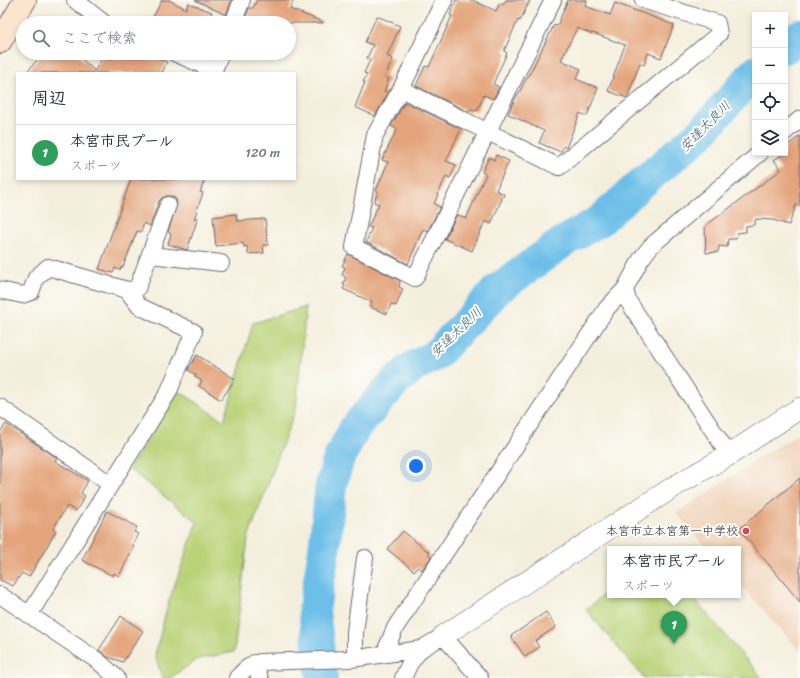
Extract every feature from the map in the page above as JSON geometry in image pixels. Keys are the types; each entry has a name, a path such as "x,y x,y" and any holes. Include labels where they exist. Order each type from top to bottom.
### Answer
{"main road":[{"path":"0,42 25,0"}],"street":[{"path":"74,0 95,16"},
{"path":"236,16 242,0"},
{"path":"444,0 401,89 375,135 354,247 415,278 553,0"},
{"path":"401,89 560,167 719,34 717,23 643,0"},
{"path":"190,60 214,70 218,60"},
{"path":"788,129 800,119"},
{"path":"384,654 395,628 607,308 625,289 641,259 651,246 756,156"},
{"path":"0,290 22,295 31,292 36,278 48,267 127,290 137,289 168,205"},
{"path":"150,255 221,263"},
{"path":"625,289 628,301 729,455"},
{"path":"29,615 168,393 194,332 139,306 127,290"},
{"path":"0,407 110,484"},
{"path":"237,678 246,668 353,658 421,649 444,636 675,486 729,455 800,408"},
{"path":"353,658 364,558"},
{"path":"0,595 98,661 117,678"},
{"path":"444,636 480,678"},
{"path":"403,678 410,663 421,649"}],"shaded area":[{"name":"本宮市立本宮第一中学校","path":"800,432 800,651 741,585 741,546 705,546 676,513"}],"green space":[{"path":"306,307 296,408 248,538 234,652 198,659 170,678 162,678 155,655 168,604 197,522 129,469 179,391 224,421 253,323"},
{"path":"607,592 607,598 694,598 762,678 644,678 586,610"}],"building":[{"path":"162,0 169,0 186,9 188,3 212,12 210,16 154,16"},
{"path":"195,0 232,0 226,15"},
{"path":"257,0 294,0 290,9 323,23 296,23 296,16 246,16 249,8 253,8"},
{"path":"456,0 472,0 496,11 500,3 503,5 506,0 530,0 520,21 518,20 504,51 507,53 493,84 499,87 493,99 484,95 477,111 471,109 469,112 416,86 425,66 429,67 452,16 450,15"},
{"path":"568,0 587,0 585,6 610,15 615,3 674,25 661,58 648,53 644,65 640,63 627,98 608,91 625,45 577,28 561,60 581,69 576,79 598,88 587,116 580,113 566,148 564,146 561,152 539,143 544,131 508,114 554,25 557,26"},
{"path":"377,16 400,26 387,56 393,59 385,77 389,79 384,91 388,93 375,116 355,107 365,82 363,82 367,74 364,73 370,60 367,58 373,45 365,42"},
{"path":"37,60 83,60 95,71 100,60 162,60 167,62 162,72 27,72"},
{"path":"405,102 461,129 446,161 456,165 450,178 446,176 434,204 440,207 428,231 423,229 408,264 366,242 372,228 368,227 379,204 374,202 378,192 376,191 388,162 382,160 397,129 391,126"},
{"path":"800,136 800,206 796,205 789,225 773,220 756,219 754,225 746,226 746,232 737,233 736,239 728,239 727,247 719,246 718,252 706,253 705,226 781,170 774,160 780,156 788,156 788,145"},
{"path":"496,155 509,161 496,190 504,194 491,224 485,221 472,251 445,239 457,214 466,219 486,174 482,172 489,157 494,160"},
{"path":"131,180 205,180 200,192 203,193 194,219 198,218 187,250 168,244 171,234 168,232 177,204 176,199 172,196 166,196 159,201 150,226 144,223 141,232 137,231 123,267 121,267 120,270 115,268 113,273 99,269"},
{"path":"236,214 237,221 265,219 268,245 263,245 264,253 248,254 247,246 244,247 243,243 216,246 213,217"},
{"path":"348,254 400,281 399,287 403,289 396,306 391,304 387,314 370,307 372,302 343,289 345,285 343,284 346,277 342,275 345,267 342,266"},
{"path":"197,355 235,379 221,400 199,386 202,381 188,370"},
{"path":"6,424 57,458 55,461 88,481 81,493 85,496 76,511 67,506 53,529 56,531 29,577 22,573 13,586 0,580 0,432"},
{"path":"800,478 800,602 739,529"},
{"path":"107,511 137,527 134,532 138,534 132,545 134,546 119,576 114,573 113,576 82,560"},
{"path":"403,531 430,553 428,554 431,557 422,570 418,567 414,571 387,549"},
{"path":"546,612 556,627 535,641 539,647 525,657 511,636"},
{"path":"121,616 143,631 123,662 108,657 99,650"}],"waterway":[{"name":"安達太良川","path":"788,45 800,35"},
{"name":"安達太良川","path":"322,678 314,610 324,550 331,485 339,458 355,428 392,385 411,368 436,355 498,289 563,242 601,220 701,133 752,75"}],"place":[{"name":"本宮市立本宮第一中学校","path":"746,531"},
{"name":"本宮市民プール","path":"674,644"}]}
